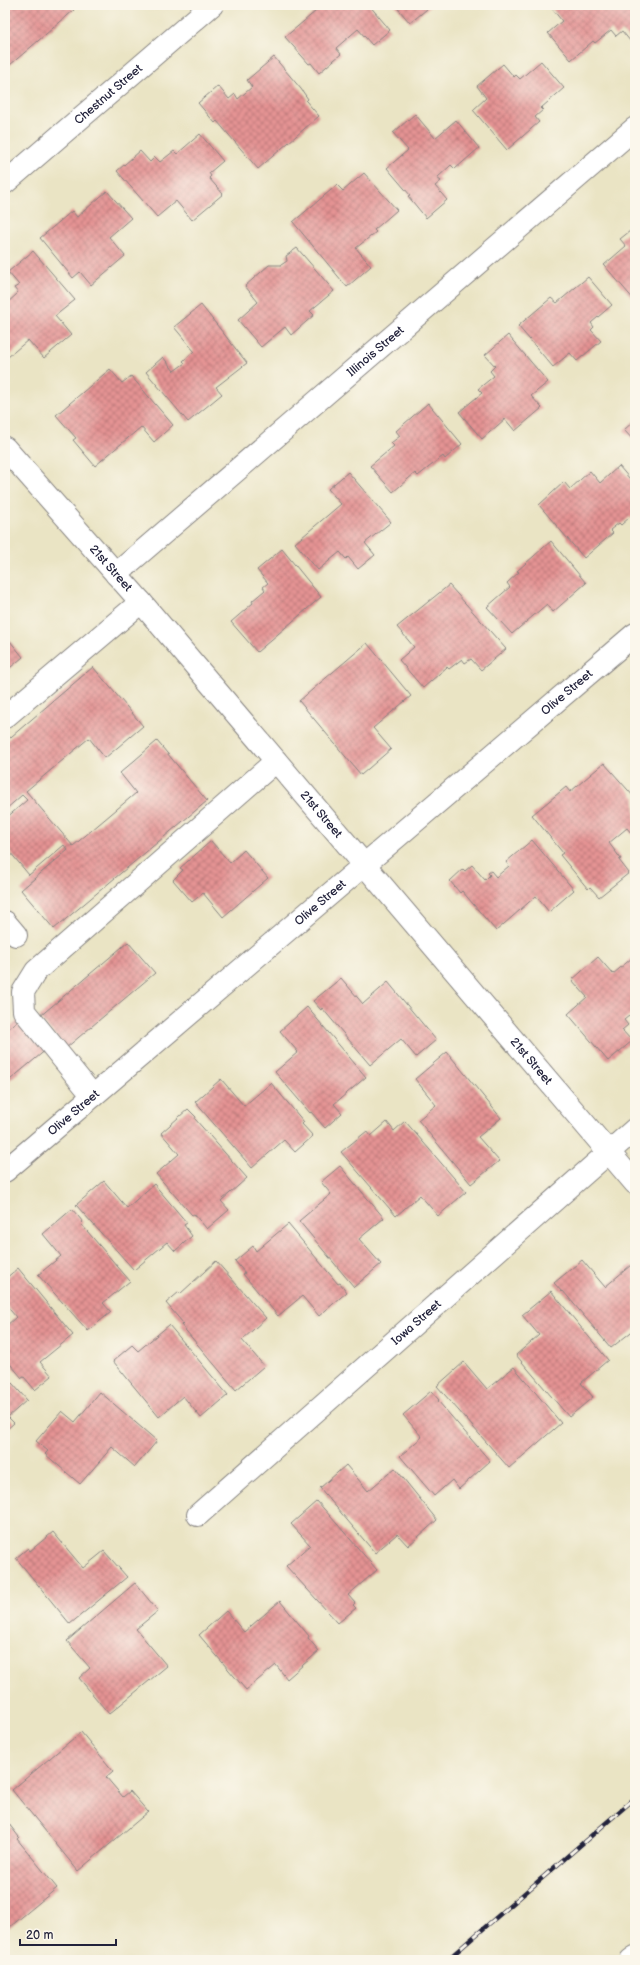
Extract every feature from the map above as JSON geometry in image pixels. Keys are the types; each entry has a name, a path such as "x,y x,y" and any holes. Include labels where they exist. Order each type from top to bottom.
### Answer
{"street":[{"name":"Chestnut Street","path":"5,183 212,5"},
{"name":"Illinois Street","path":"116,574 635,128"},
{"name":"21st Street","path":"5,448 141,602 635,1183"},
{"path":"5,718 141,602"},
{"name":"Olive Street","path":"5,1171 635,634"},
{"path":"94,1096 24,1011 23,992 36,971 276,761"},
{"name":"Iowa Street","path":"198,1515 635,1129"},
{"path":"631,1960 635,1957"}],"building":[{"path":"5,5 69,5 74,10 10,65 5,59"},
{"path":"311,5 369,5 390,30 372,45 358,29 336,48 341,54 319,73 285,37 316,11"},
{"path":"395,5 432,5 410,23"},
{"path":"549,5 635,5 635,38 631,42 622,31 616,36 611,30 595,43 593,41 571,60 548,33 562,21"},
{"path":"274,57 301,89 308,99 306,101 319,116 258,169 217,121 215,123 198,103 218,86 229,99 235,94 238,99 252,87 247,80"},
{"path":"541,61 564,88 541,108 543,110 535,117 539,122 507,150 473,110 486,98 477,86 503,64 514,77 516,75 520,79"},
{"path":"415,114 435,138 456,120 479,148 455,169 451,165 437,178 441,181 435,186 447,200 426,218 408,196 410,195 387,168 408,150 393,133"},
{"path":"200,134 223,161 209,173 211,176 209,178 223,194 192,220 176,201 157,217 117,171 140,151 150,162 155,157 160,162 174,151 177,154"},
{"path":"364,173 397,210 374,230 376,232 356,248 371,266 347,287 293,222 337,185 343,191"},
{"path":"107,191 131,218 109,237 125,256 91,285 80,272 73,278 40,238 72,211 77,217"},
{"path":"635,227 635,301 604,265 626,246 620,239"},
{"path":"297,248 334,291 310,311 314,315 291,335 285,327 261,347 238,320 258,302 245,286 269,265 281,265 287,261 286,256"},
{"path":"33,251 75,300 55,316 71,335 44,358 28,340 8,357 5,354 5,305 18,293 14,288 19,285 8,272"},
{"path":"588,277 612,305 591,323 594,327 591,330 601,341 577,361 570,353 553,367 518,326 551,298 557,303"},
{"path":"201,305 247,363 216,387 222,394 188,422 146,372 163,357 174,371 185,363 183,361 194,351 174,327"},
{"path":"508,335 548,382 531,396 542,408 515,431 505,419 482,439 459,412 482,393 478,389 494,376 490,371 495,366 485,355"},
{"path":"110,369 122,383 131,376 173,425 154,442 141,427 95,466 73,440 76,438 56,415"},
{"path":"428,403 462,444 445,459 443,456 418,476 415,473 393,492 370,466 394,446 391,443 400,436 396,431"},
{"path":"635,420 635,442 624,430"},
{"path":"619,466 635,485 635,522 630,517 621,525 619,523 610,530 613,533 584,558 539,505 564,482 570,489 590,471 600,483"},
{"path":"348,472 391,522 365,543 375,555 358,569 348,557 346,559 340,552 318,570 295,543 341,504 328,489"},
{"path":"551,541 586,583 553,612 547,604 512,634 487,607 510,587 507,583 519,572 517,571"},
{"path":"282,549 321,597 257,652 231,622 253,603 252,601 265,590 263,587 268,583 257,570"},
{"path":"449,585 506,649 481,670 471,659 465,663 462,659 449,669 447,667 423,688 399,660 414,647 397,627"},
{"path":"5,635 23,657 5,672"},
{"path":"367,643 411,696 373,728 391,749 361,775 299,701"},
{"path":"93,667 143,726 105,758 89,738 26,791 73,846 136,793 120,773 157,741 207,801 54,929 21,890 68,850 64,845 29,875 5,846 5,819 27,800 22,795 5,810 5,742"},
{"path":"604,763 635,798 635,838 627,828 609,843 629,873 599,897 590,887 588,889 560,855 563,853 532,815 566,787 570,792"},
{"path":"532,840 574,890 549,912 536,896 496,931 462,891 460,893 450,881 463,869 465,871 472,865 485,880 490,875 488,873 491,871 496,877 509,866 506,862"},
{"path":"211,841 230,863 244,850 268,878 223,917 203,893 192,902 173,880 183,870 180,868"},
{"path":"128,942 155,973 66,1048 39,1017"},
{"path":"598,957 613,974 632,958 635,961 635,1007 633,1008 635,1011 624,1020 628,1025 622,1030 632,1041 608,1061 568,1014 587,997 572,980"},
{"path":"341,978 363,1004 388,982 436,1040 416,1057 401,1039 370,1065 322,1008 321,1010 313,1001"},
{"path":"307,1007 366,1077 334,1104 342,1113 325,1128 275,1072 298,1052 280,1031"},
{"path":"21,1018 47,1049 5,1084 5,1032"},
{"path":"447,1052 501,1118 478,1137 499,1161 471,1184 418,1120 436,1105 415,1079"},
{"path":"221,1079 244,1106 271,1083 304,1122 302,1124 313,1136 295,1152 284,1140 252,1168 195,1102"},
{"path":"188,1109 247,1178 221,1201 229,1210 207,1229 194,1214 192,1215 156,1174 179,1154 161,1133"},
{"path":"405,1121 466,1192 438,1216 420,1195 396,1216 341,1152 367,1131 371,1136 387,1122 394,1131"},
{"path":"340,1166 384,1218 359,1239 381,1264 354,1287 299,1221 331,1194 321,1182"},
{"path":"104,1181 127,1208 154,1184 187,1223 184,1225 192,1236 175,1251 167,1242 134,1270 76,1205"},
{"path":"72,1209 83,1222 81,1224 130,1281 103,1303 111,1312 88,1331 38,1275 61,1256 43,1234"},
{"path":"288,1224 338,1284 340,1283 347,1292 319,1316 302,1296 278,1316 243,1274 245,1273 235,1261 253,1246 256,1251"},
{"path":"582,1260 605,1287 631,1265 635,1270 635,1329 611,1348 563,1291 562,1292 554,1283"},
{"path":"216,1261 266,1318 242,1340 264,1366 236,1390 181,1325 183,1323 166,1303 179,1292 180,1294"},
{"path":"18,1268 73,1335 40,1362 52,1376 35,1390 24,1377 22,1378 5,1358 5,1327 16,1317 5,1304 5,1279"},
{"path":"551,1291 608,1360 581,1383 593,1397 569,1417 516,1355 539,1335 522,1315"},
{"path":"169,1325 228,1395 201,1418 183,1396 159,1417 113,1361 132,1345 138,1351"},
{"path":"464,1362 487,1389 514,1367 561,1423 509,1468 437,1386"},
{"path":"5,1375 27,1400 8,1417 14,1423 5,1431"},
{"path":"431,1391 490,1461 459,1489 452,1480 434,1496 400,1456 422,1437 403,1415"},
{"path":"100,1392 157,1441 135,1467 112,1447 80,1484 45,1454 48,1451 36,1441 62,1411 75,1422"},
{"path":"346,1465 368,1491 395,1468 437,1520 408,1546 397,1534 375,1553 320,1488"},
{"path":"317,1501 377,1570 348,1595 355,1603 353,1605 356,1608 338,1623 286,1566 310,1545 291,1524"},
{"path":"53,1532 83,1568 104,1551 127,1577 70,1624 16,1558 28,1548 30,1551"},
{"path":"135,1583 158,1611 136,1629 167,1666 109,1714 79,1678 90,1668 67,1641"},
{"path":"280,1601 309,1636 308,1638 319,1651 287,1679 276,1665 246,1690 199,1635 226,1611 244,1632"},
{"path":"81,1732 113,1771 106,1777 123,1797 130,1791 148,1812 78,1871 12,1790"},
{"path":"5,1819 19,1837 17,1839 57,1888 5,1931"}],"railway":[{"path":"447,1960 635,1798"}]}
